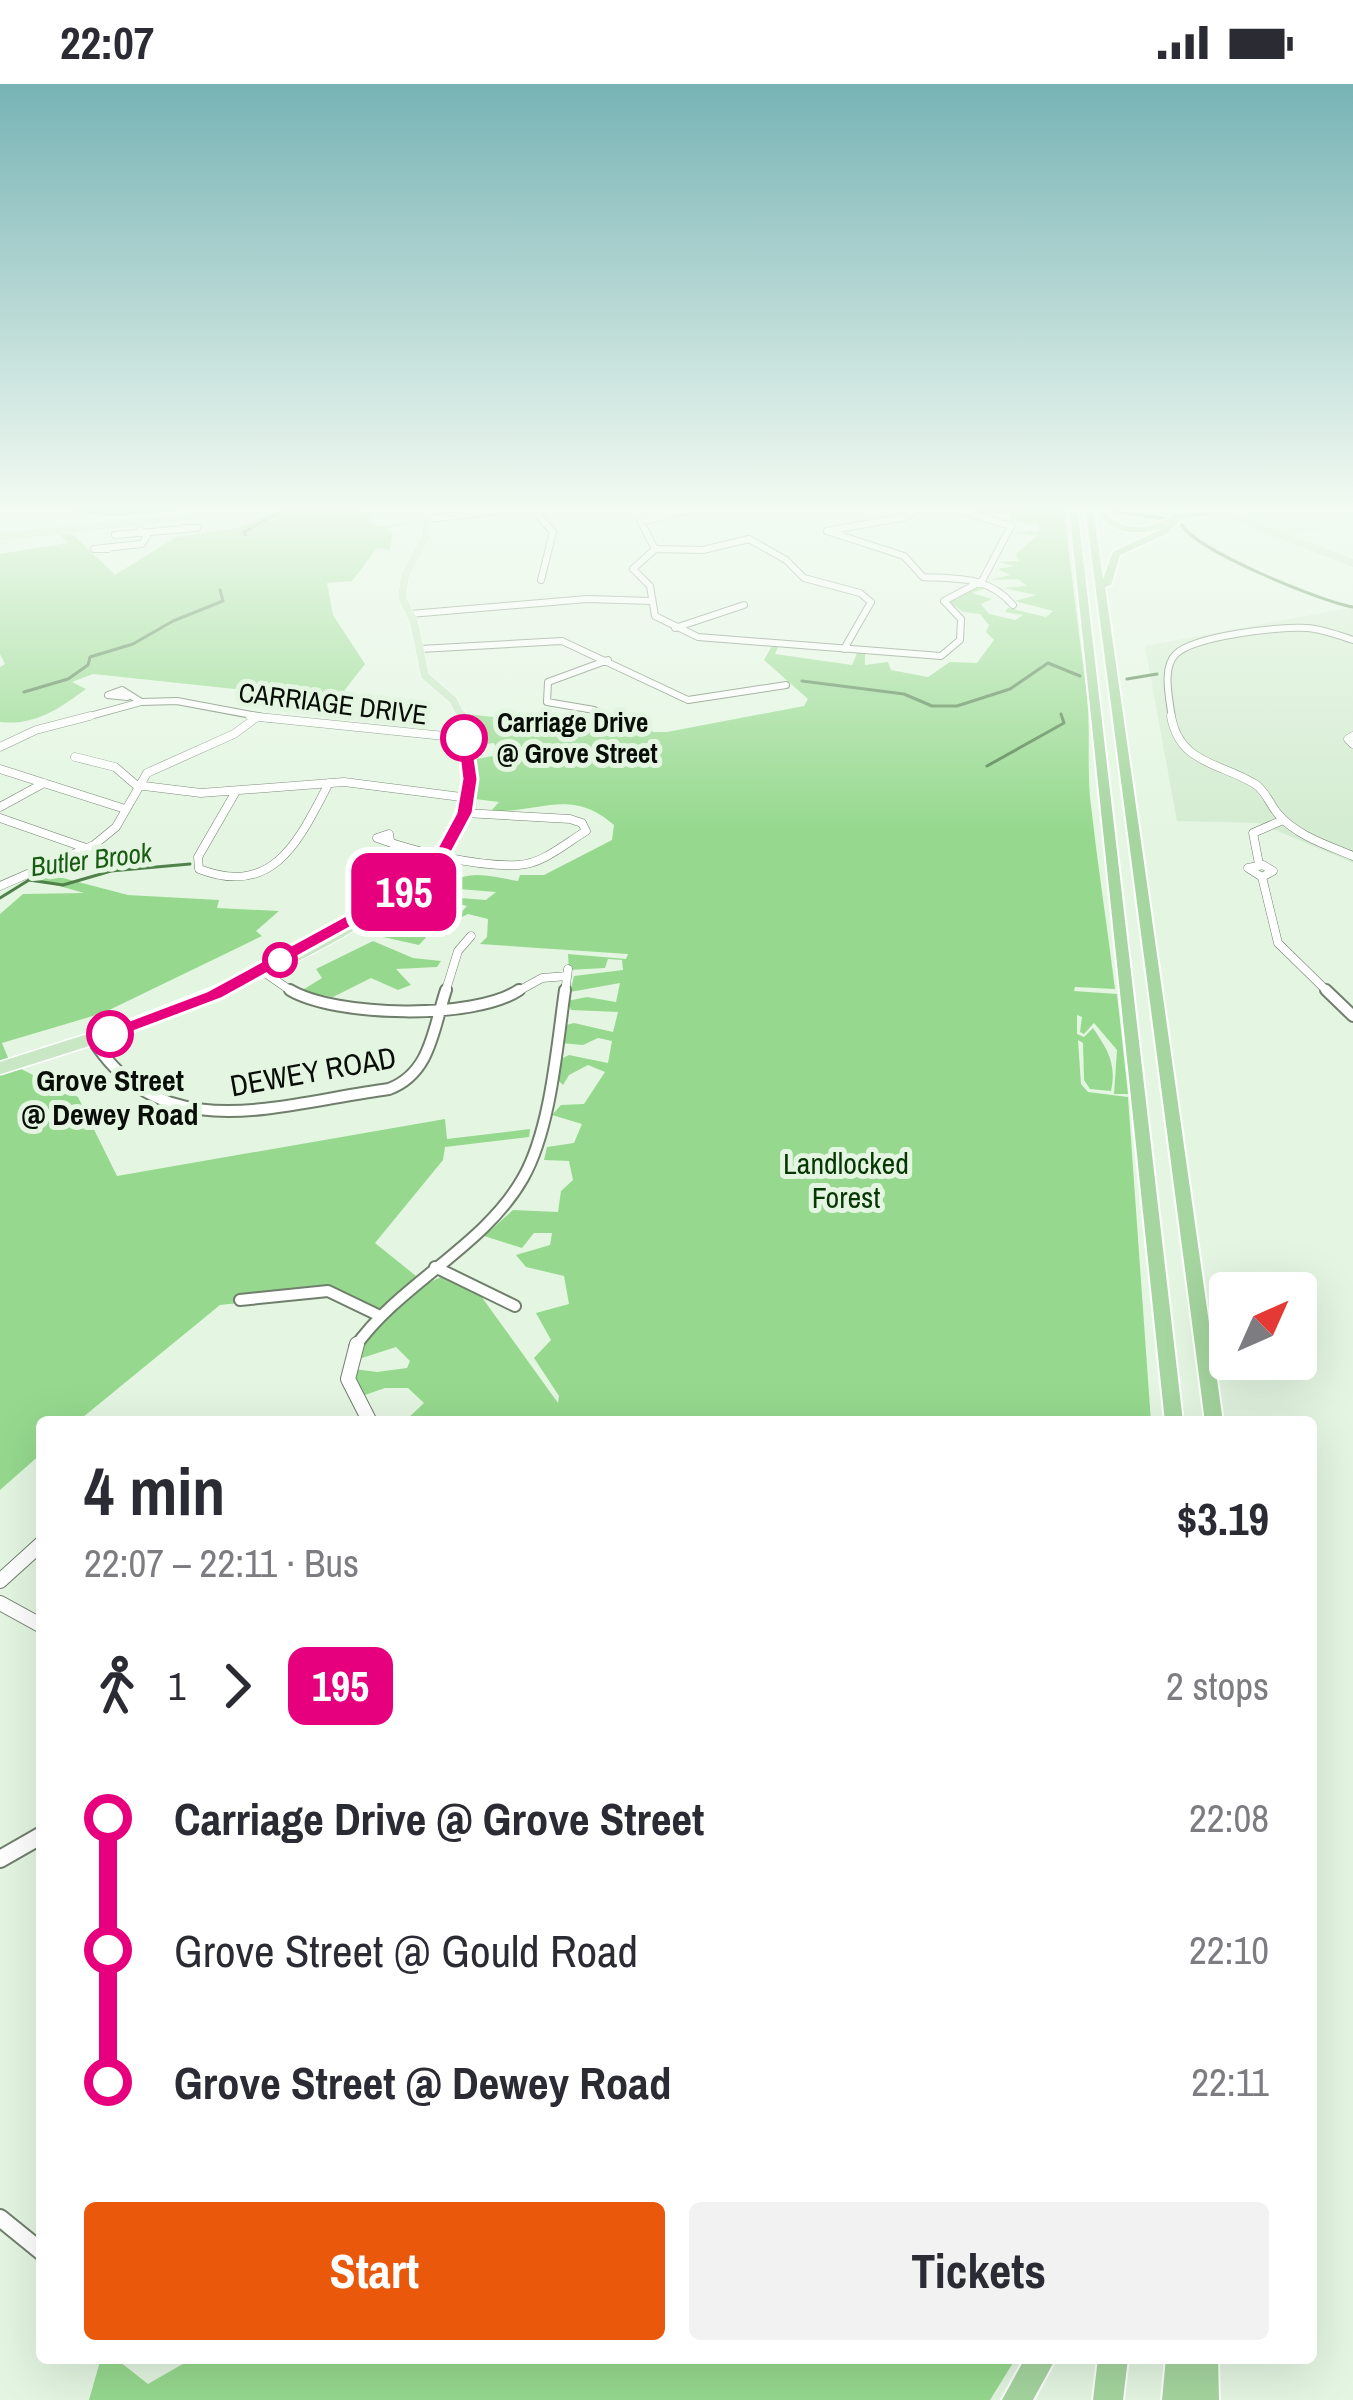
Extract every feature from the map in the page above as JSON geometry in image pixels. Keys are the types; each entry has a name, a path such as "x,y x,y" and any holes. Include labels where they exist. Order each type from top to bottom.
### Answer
{"highway":[{"path":"1085,614 1173,1416"},
{"path":"1105,614 1213,1416"},
{"path":"1017,2400 1037,2364"},
{"path":"1108,2400 1112,2364"},
{"path":"1177,2400 1180,2364"},
{"path":"1204,2364 1204,2400"}],"main road":[{"path":"0,1068 188,1007 391,901 443,852 469,798 464,738 456,703 423,674 410,614"}],"street":[{"path":"655,614 698,637 924,657 948,653 960,640 961,619 954,614"},
{"path":"675,628 721,614"},
{"path":"844,649 865,614"},
{"path":"1353,636 1304,626 1279,627 1195,644 1174,655 1169,664 1171,716 1180,742 1204,763 1259,786 1283,820 1304,835 1353,856"},
{"path":"420,650 556,640 688,700 786,685"},
{"path":"594,710 547,702 548,682 608,660"},
{"name":"CARRIAGE DRIVE","path":"127,697 141,702 177,701 257,717 464,738"},
{"path":"0,748 36,730 141,702"},
{"path":"0,886 86,848 117,826 136,785 157,766 233,734 257,717"},
{"path":"75,757 115,767 136,785 235,794 329,783 386,785 469,798"},
{"path":"0,769 122,808"},
{"path":"0,807 44,783"},
{"path":"235,794 198,857 199,869 207,873 240,877 273,867 297,844 329,783"},
{"path":"390,841 407,849 519,865 541,859 586,831 582,823 570,819 465,813"},
{"path":"0,818 86,848"},
{"path":"1283,820 1253,833 1259,864 1274,871 1262,877 1278,943 1353,1016"},
{"name":"DEWEY ROAD","path":"93,1040 116,1072 150,1097 186,1112 211,1113 410,1082 424,1062 458,950 471,936"},
{"path":"261,970 296,994 318,1001 440,1007 490,1005 532,979 567,973 526,1172 502,1208 359,1335 347,1359 349,1384 367,1416"},
{"path":"435,1268 515,1306"},
{"path":"240,1300 328,1291 380,1316"},
{"path":"0,1582 36,1549"},
{"path":"0,1603 36,1623"},
{"path":"0,1859 36,1838"},
{"path":"0,2218 36,2247"}],"shaded area":[{"path":"1315,614 1353,614 1353,863 1259,823 1177,821 1145,646"}],"green space":[{"path":"0,614 333,614 365,664 337,700 93,674 72,682 86,689 56,709 35,719 0,722 0,667 5,664 0,654"},
{"name":"Landlocked Forest","path":"980,614 1015,620 1023,615 1017,614 1077,614 1087,701 1090,797 1115,989 1075,987 1074,991 1117,994 1128,1094 1114,1094 1117,1050 1094,1023 1084,1034 1080,1032 1082,1017 1077,1015 1077,1034 1084,1037 1093,1028 1113,1072 1111,1091 1090,1089 1084,1080 1083,1043 1078,1040 1081,1084 1088,1092 1128,1097 1151,1416 410,1416 424,1403 408,1388 385,1388 362,1396 354,1369 407,1368 410,1361 396,1347 353,1361 377,1322 325,1294 220,1305 84,1416 36,1416 36,1458 0,1490 0,1072 17,1067 78,1097 117,1176 445,1119 447,1139 530,1129 529,1137 445,1147 443,1160 375,1243 426,1284 441,1277 481,1296 558,1403 559,1396 534,1358 551,1340 536,1313 569,1304 564,1276 526,1267 516,1255 550,1245 552,1233 534,1233 522,1248 484,1236 513,1210 558,1212 561,1191 573,1180 569,1161 544,1160 547,1147 574,1143 582,1124 552,1115 561,1105 584,1104 605,1072 588,1065 569,1075 563,1085 556,1078 555,1062 569,1055 608,1063 612,1041 561,1043 562,1026 574,1023 613,1032 618,1012 571,1010 567,1001 587,997 616,1002 620,983 570,992 574,976 623,970 622,960 608,959 605,968 569,970 568,954 626,959 628,954 480,944 487,937 488,919 468,914 454,921 456,928 446,936 431,932 419,945 383,937 395,927 410,930 423,922 408,917 411,910 459,915 467,906 444,900 447,897 486,900 496,892 446,888 462,877 518,881 520,875 544,875 612,840 614,825 584,807 569,804 491,811 499,802 475,799 471,760 498,755 494,743 469,746 466,714 618,730 609,716 648,721 653,732 667,732 804,706 808,699 764,660 773,644 779,645 775,654 852,665 857,653 865,654 865,665 888,662 891,670 928,677 950,662 977,663 994,640"},
{"path":"40,872 128,895 219,900 217,908 279,911 256,931 262,936 103,1013 2,1043 9,1060 0,1063 0,914 23,894 84,893 27,877"},
{"path":"373,941 413,958 441,961 437,967 396,969 411,985 398,990 371,978 333,997 301,991 322,978 316,969"},
{"path":"99,2364 123,2364 148,2384 183,2364 1012,2364 990,2400 89,2400"}],"waterway":[{"path":"24,692 68,679 88,665 90,657 133,644 190,614"},
{"path":"802,681 904,694 932,706 957,706 1010,689 1048,663 1080,676"},
{"path":"1127,679 1157,674"},
{"path":"987,766 1064,723 1061,714"},
{"name":"Butler Brook","path":"0,898 29,880 63,885 111,871 190,864"}],"bus line":[{"name":"195","path":"110,1034 214,995 407,889 445,850 465,813 470,779 464,738"}],"place":[{"name":"Carriage Drive @ Grove Street","path":"464,738"},
{"name":"Grove Street @ Dewey Road","path":"110,1034"}]}
